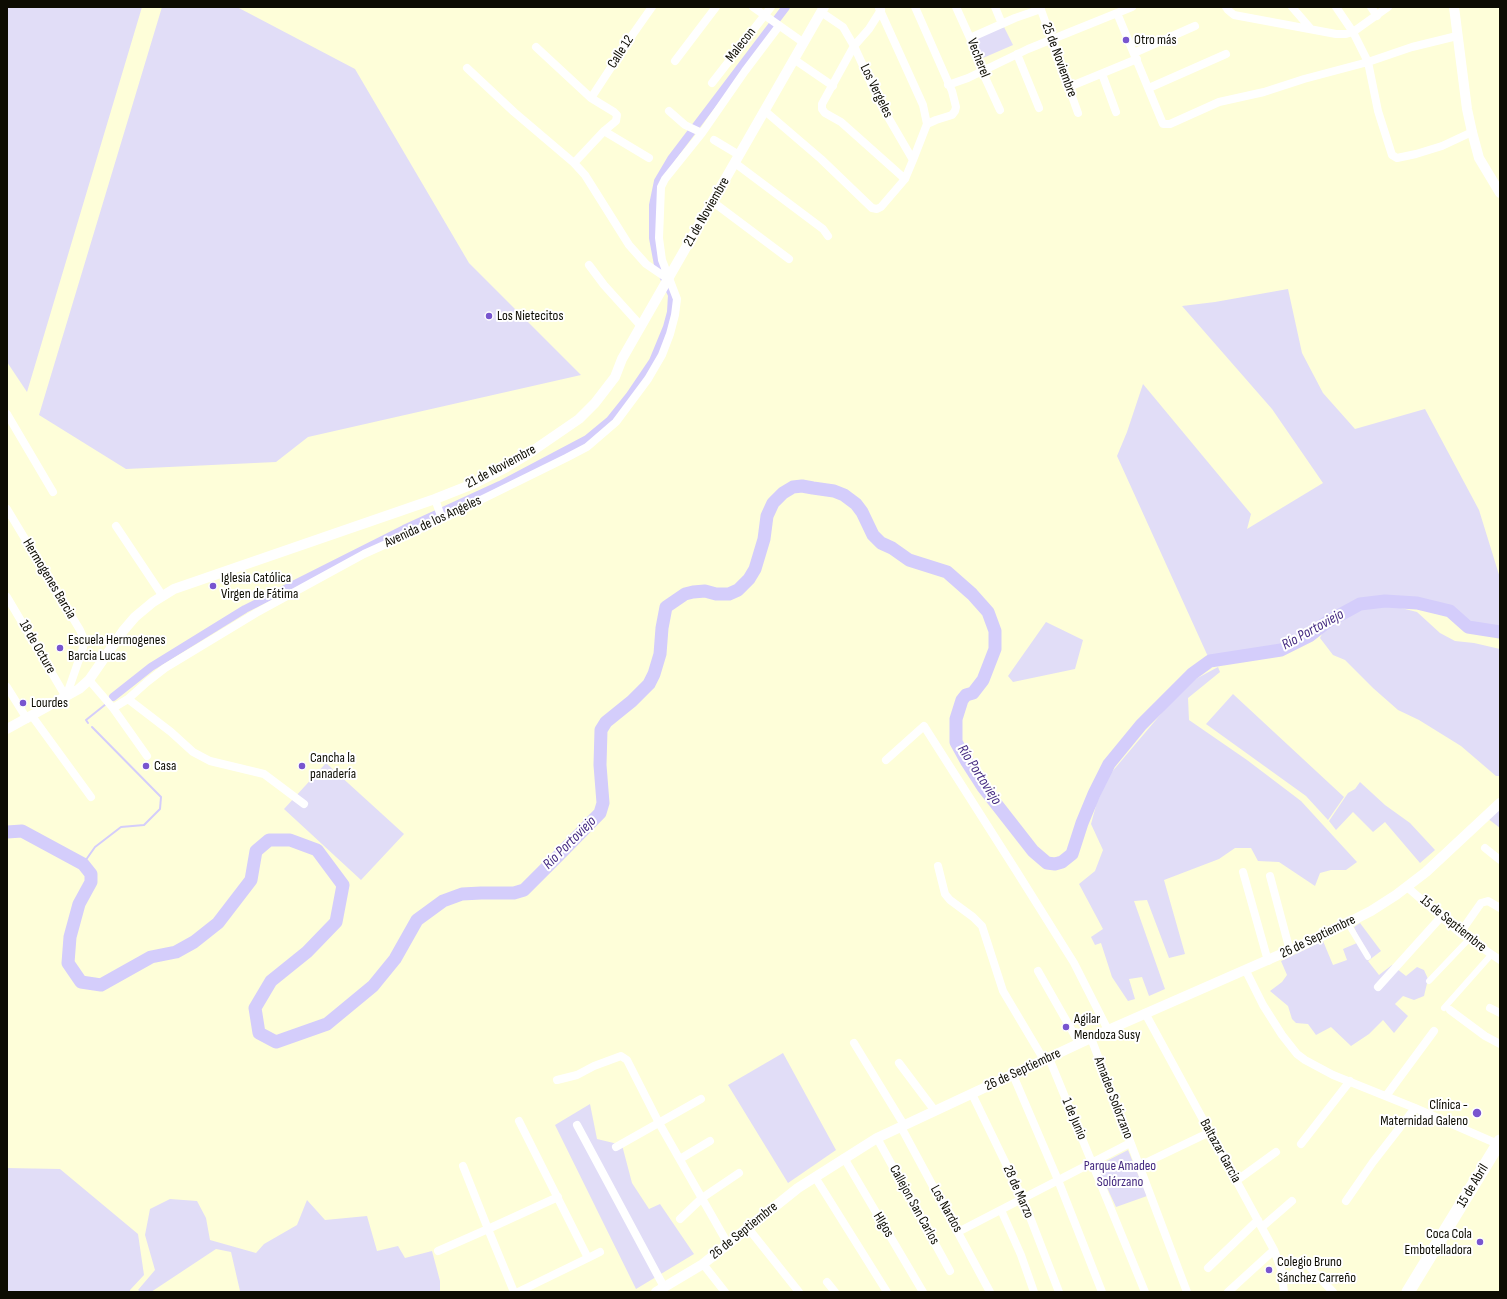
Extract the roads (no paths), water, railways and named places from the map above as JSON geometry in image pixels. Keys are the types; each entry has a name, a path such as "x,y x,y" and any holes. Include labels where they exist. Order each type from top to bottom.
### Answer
{"main road":[{"name":"15 de Abril","path":"1408,1292 1499,1143"}],"street":[{"name":"Calle 12","path":"591,98 652,7"},
{"path":"676,60 716,7"},
{"path":"752,7 804,43"},
{"name":"Malecon","path":"712,83 766,17 771,7"},
{"path":"914,7 952,91 956,107 952,115 928,124"},
{"name":"Vecherel","path":"956,7 970,38 982,71 1000,110"},
{"path":"995,7 1002,24"},
{"path":"948,85 968,78 1052,39 1132,7"},
{"path":"1226,7 1234,15 1336,34 1353,32 1388,7"},
{"path":"1292,7 1311,29"},
{"path":"1336,7 1353,32 1368,62 1378,111 1392,155 1397,158 1416,154 1442,146 1472,132"},
{"path":"1371,7 1377,16"},
{"path":"1454,7 1467,110 1472,132 1479,158 1500,193"},
{"path":"970,38 1040,8"},
{"name":"25 de Noviembre","path":"1040,8 1078,113"},
{"name":"Los Vergeles","path":"823,9 843,27 854,46 881,105 912,160"},
{"name":"21 de Noviembre","path":"7,729 30,718 79,689 89,680 132,621 162,595 190,582 439,510 473,484 505,468 551,439 579,419 594,404 615,377 622,359 823,9"},
{"path":"880,9 869,29 854,46 822,104 822,109 841,122 905,179"},
{"path":"765,111 821,159 872,208 877,209 881,207 905,179 928,124 923,105 880,9"},
{"path":"1117,13 1163,124 1170,124 1219,102 1264,92 1304,79 1368,62 1412,47 1457,36"},
{"name":"Avenida de los Angeles","path":"113,708 128,699 165,668 227,629 364,554 439,510 587,447 616,422 648,379 662,355 675,315 676,299 662,260 659,238 661,188 665,179 777,25"},
{"path":"1069,86 1102,74 1195,26"},
{"path":"536,46 591,98 614,112 616,115 616,121 604,131 574,163"},
{"path":"1017,54 1038,108"},
{"path":"1149,88 1226,54"},
{"path":"794,60 832,86"},
{"path":"467,68 514,112 574,163 585,175 629,245 646,264 668,279"},
{"path":"1102,74 1116,112"},
{"path":"669,112 685,125 700,132"},
{"path":"604,131 649,158"},
{"path":"714,140 823,229 828,236"},
{"path":"713,202 789,259"},
{"path":"589,265 604,285 641,326"},
{"path":"7,414 53,492"},
{"name":"Hermogenes Barcia","path":"7,509 84,639 83,648 66,697"},
{"path":"116,526 162,595"},
{"name":"18 de Octure","path":"7,597 66,697"},
{"path":"89,680 113,708 147,756"},
{"path":"7,687 91,797"},
{"path":"128,699 171,732 193,752 210,761 264,774 304,804"},
{"path":"886,760 924,726 1074,963 1108,1030"},
{"name":"26 de Septiembre","path":"660,1290 703,1264 783,1199 877,1138 1145,1013 1246,971 1348,924 1390,899 1426,872 1500,803"},
{"path":"1485,848 1500,860"},
{"name":"1 de Junio","path":"938,866 945,894 950,900 973,916 982,926 1003,991 1046,1059 1092,1162 1145,1292"},
{"path":"1243,872 1268,961"},
{"path":"1270,876 1290,951"},
{"name":"15 de Septiembre","path":"1407,887 1460,933 1500,960"},
{"path":"1460,933 1481,903 1488,901 1500,908"},
{"path":"1378,987 1441,917"},
{"path":"1348,924 1368,957"},
{"path":"1429,981 1469,939"},
{"path":"1491,955 1447,1009 1485,1036 1500,1044"},
{"path":"1038,971 1079,1043"},
{"path":"1246,971 1273,1022 1282,1035 1297,1054 1313,1065 1499,1143"},
{"path":"1490,1008 1500,1013"},
{"name":"Baltazar Garcia","path":"1145,1013 1278,1258 1284,1292"},
{"path":"1386,1096 1434,1031"},
{"name":"Amadeo Solórzano","path":"1090,1038 1188,1292"},
{"name":"Los Nardos","path":"854,1043 903,1126 990,1292"},
{"path":"557,1080 577,1075 594,1066 621,1056 627,1060 659,1123 728,1244"},
{"path":"899,1063 936,1111"},
{"path":"1013,1075 1058,1180 1102,1292"},
{"path":"1301,1144 1350,1081"},
{"name":"28 de Marzo","path":"972,1094 1023,1199 1059,1292"},
{"path":"616,1147 701,1099"},
{"path":"1346,1201 1373,1162 1415,1108"},
{"path":"519,1121 588,1258"},
{"path":"577,1125 660,1290"},
{"path":"1139,1166 1210,1132"},
{"name":"Callejon San Carlos","path":"877,1138 950,1271"},
{"path":"680,1159 710,1141"},
{"path":"958,1232 1130,1143"},
{"path":"1236,1181 1276,1152"},
{"name":"HIgos","path":"844,1158 923,1292"},
{"path":"463,1166 514,1292"},
{"path":"680,1219 702,1198 739,1173"},
{"path":"815,1177 887,1292"},
{"path":"438,1251 558,1197"},
{"path":"1208,1268 1260,1224 1292,1201"},
{"path":"1001,1210 1021,1255 1034,1292"},
{"path":"748,1228 799,1292"},
{"path":"1228,1292 1274,1250"},
{"path":"518,1292 600,1252"},
{"path":"1283,1282 1306,1263 1333,1292"},
{"path":"703,1264 725,1292"},
{"path":"827,1282 835,1292"}],"waterway":[{"path":"113,697 151,667 245,609 404,529 500,485 587,439 610,420 630,395 653,361 667,327 671,312 672,295 658,265 653,238 653,205 658,181 671,159 786,7"},
{"name":"Río Portoviejo","path":"7,832 22,831 83,864 91,874 91,882 79,904 70,937 68,963 81,982 101,985 151,957 176,952 194,942 218,923 251,880 256,851 269,840 290,840 317,850 343,885 336,922 307,952 271,981 255,1008 259,1033 276,1042 327,1024 373,986 395,959 417,920 443,901 462,894 514,893 524,890 600,813 603,803 600,765 601,730 606,722 632,701 649,684 654,674 660,654 662,628 666,607 685,594 693,592 705,591 716,594 729,594 738,590 749,579 755,569 764,539 767,516 773,503 783,493 793,487 802,486 834,491 844,495 856,504 862,512 873,535 881,543 892,548 909,560 947,572 972,594 988,612 995,631 995,649 983,680 973,693 966,695 962,700 956,719 956,742 983,787 1033,851 1047,863 1055,864 1062,862 1072,854 1082,823 1109,764 1141,725 1192,674 1210,661 1281,650 1309,636 1327,622 1360,604 1385,601 1417,603 1450,611 1468,627 1500,632"},
{"path":"88,723 86,720 106,704"},
{"path":"83,864 95,847 121,827 144,825 160,809 161,797 92,727"}],"place":[{"name":"Otro más","path":"1126,40"},
{"name":"Los Nietecitos","path":"489,316"},
{"name":"Iglesia Católica Virgen de Fátima","path":"213,586"},
{"name":"Escuela Hermogenes Barcia Lucas","path":"60,648"},
{"name":"Lourdes","path":"23,703"},
{"name":"Casa","path":"146,766"},
{"name":"Cancha la panadería","path":"302,766"},
{"name":"Agilar Mendoza Susy","path":"1066,1027"},
{"name":"Clínica - Maternidad Galeno","path":"1477,1113"},
{"name":"Coca Cola Embotelladora","path":"1480,1242"},
{"name":"Colegio Bruno Sánchez Carreño","path":"1269,1270"}],"park label":[{"name":"Parque Amadeo Solórzano","path":"1120,1174"}]}
